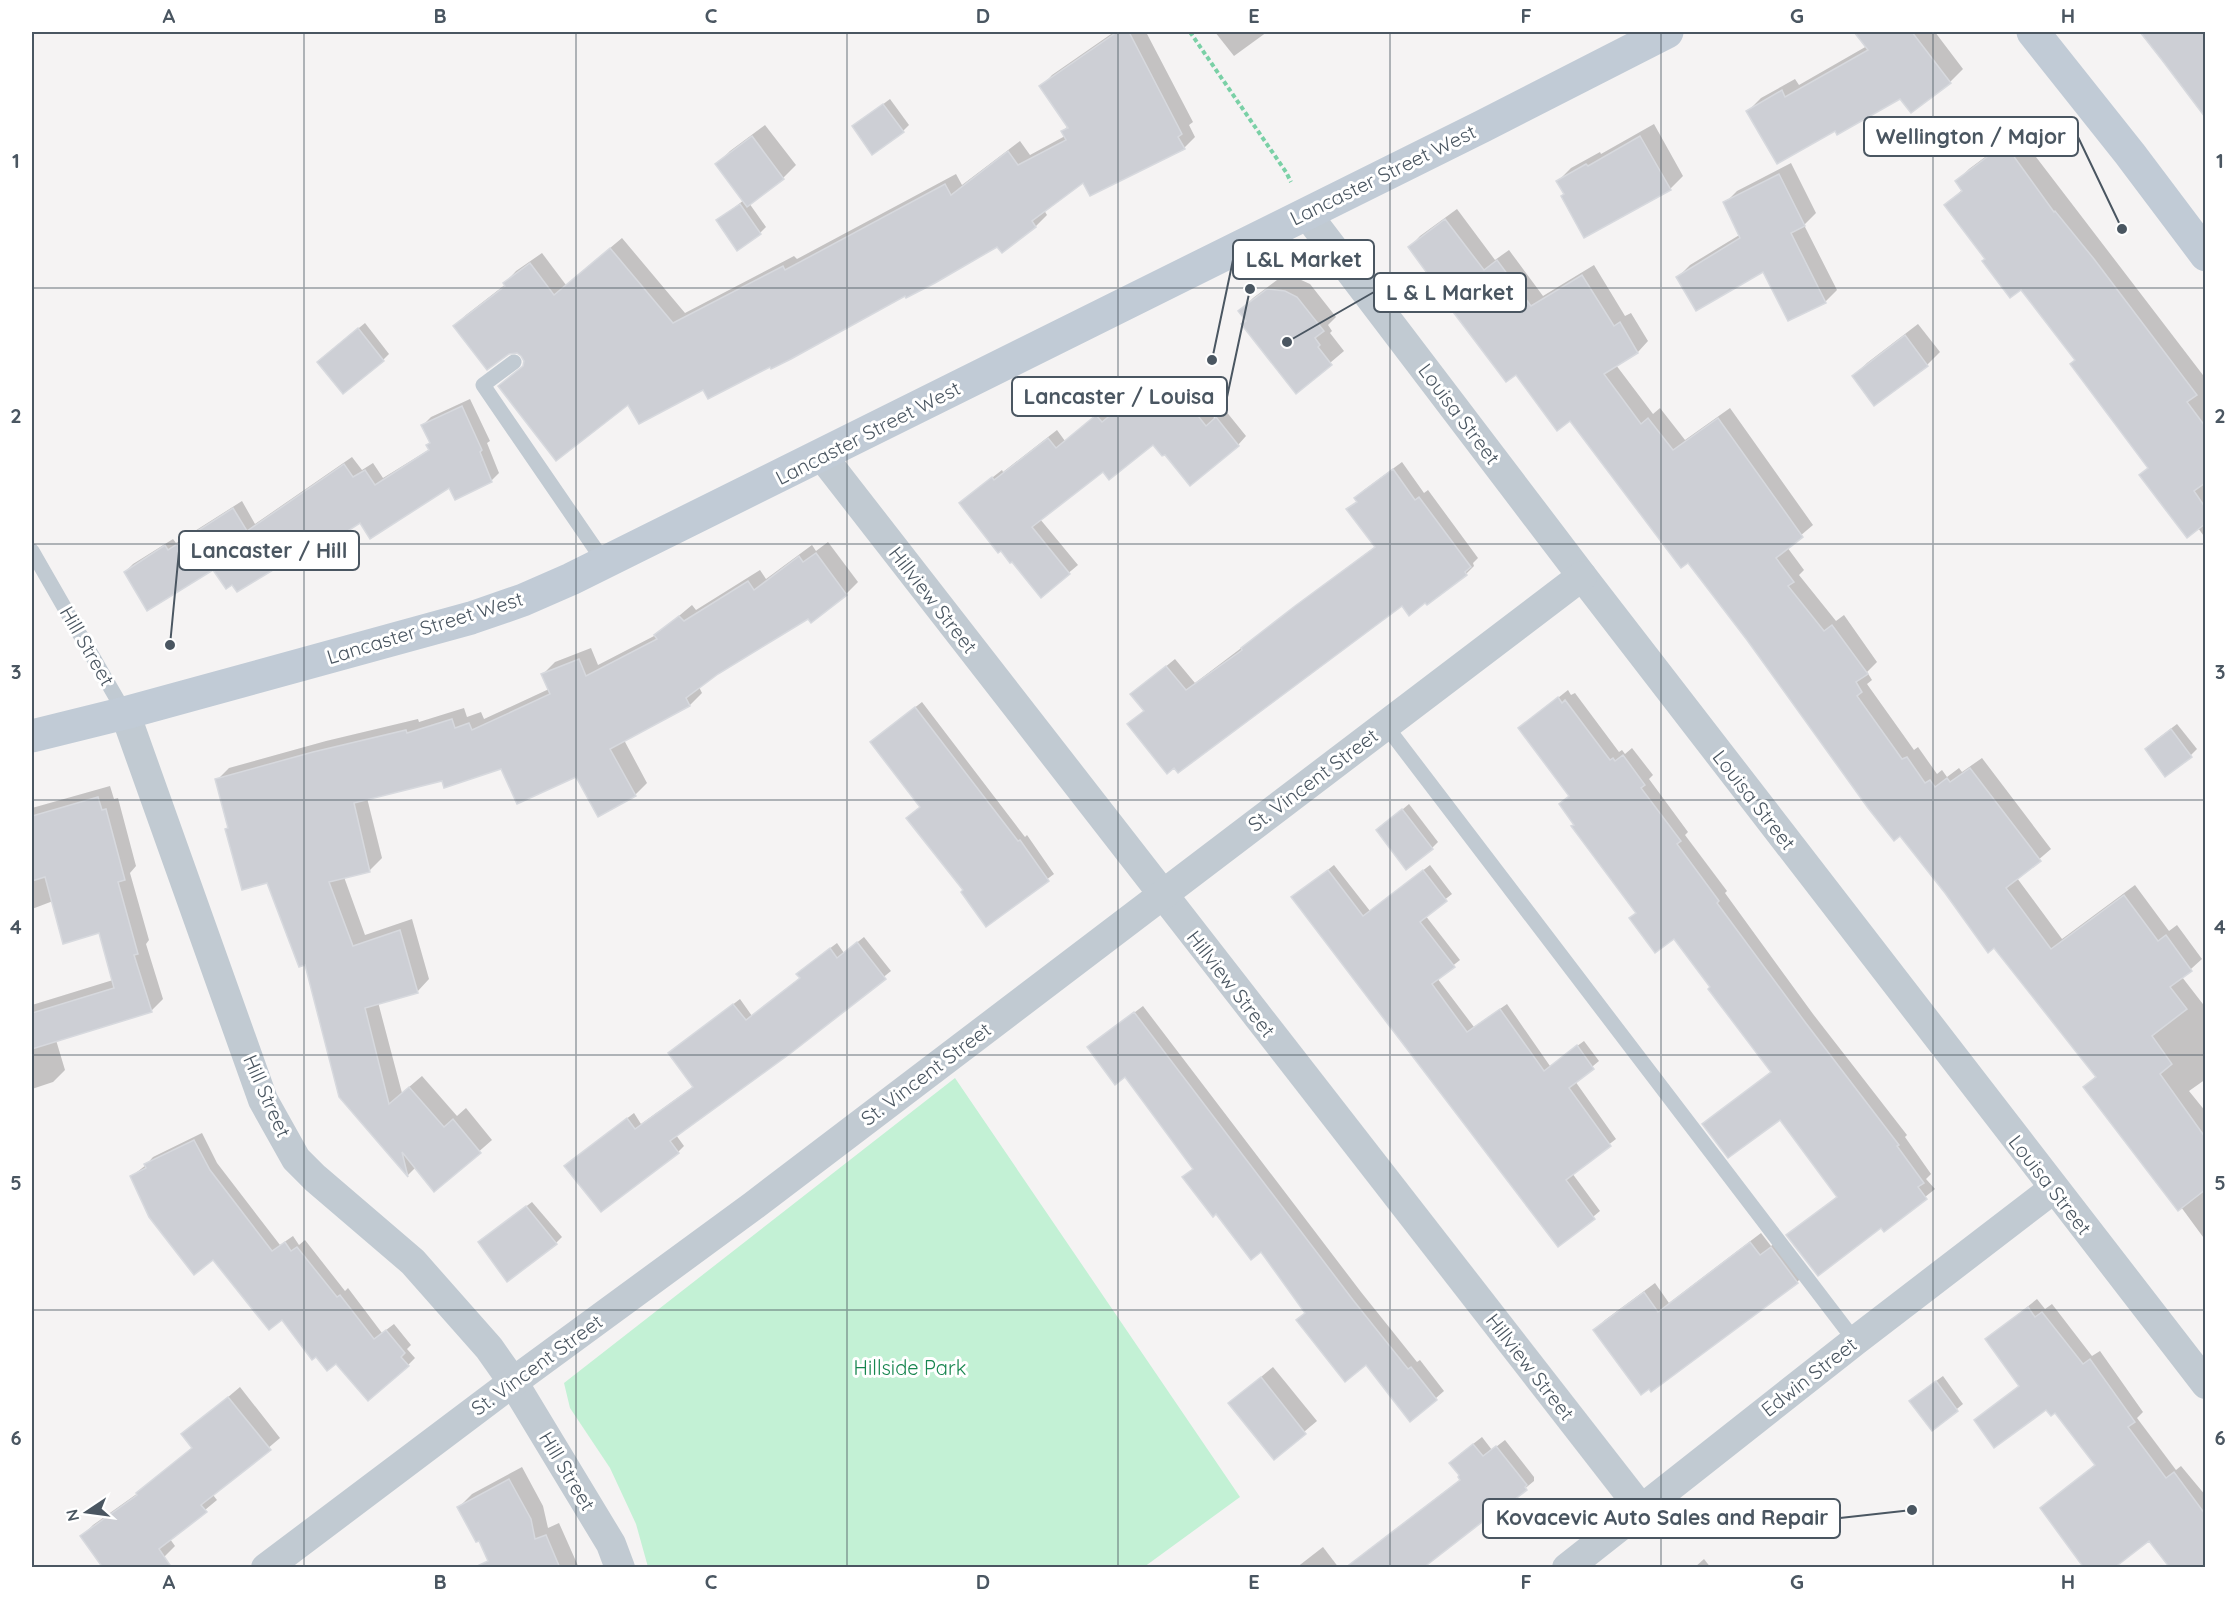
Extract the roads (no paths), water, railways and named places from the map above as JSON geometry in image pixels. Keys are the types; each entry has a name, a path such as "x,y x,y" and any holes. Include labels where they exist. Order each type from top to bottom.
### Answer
{"main road":[{"name":"Lancaster Street West","path":"32,736 125,713 471,618 524,600 605,563 822,456 1667,32"},
{"path":"2032,32 2130,154 2205,255"}],"street":[{"name":"Louisa Street","path":"1306,213 1582,576 2205,1384"},
{"name":"Hillview Street","path":"822,456 1642,1510"},
{"name":"St. Vincent Street","path":"267,1568 513,1382 753,1206 1582,576"},
{"name":"Hill Street","path":"125,713 263,1100 296,1159 413,1262 484,1341 513,1382 611,1544 620,1568"},
{"name":"Edwin Street","path":"1567,1568 1855,1341 2053,1189"}],"lane":[{"path":"514,363 483,385 605,563"},
{"name":"Hill Street","path":"32,551 125,713"},
{"path":"1386,726 1855,1341"}],"place":[{"name":"Wellington / Major","path":"2122,229"},
{"name":"Lancaster / Louisa","path":"1250,289"},
{"name":"L & L Market","path":"1287,342"},
{"name":"L&L Market","path":"1212,360"},
{"name":"Lancaster / Hill","path":"170,645"},
{"name":"Kovacevic Auto Sales and Repair","path":"1912,1510"}],"park label":[{"name":"Hillside Park","path":"910,1368"}]}
